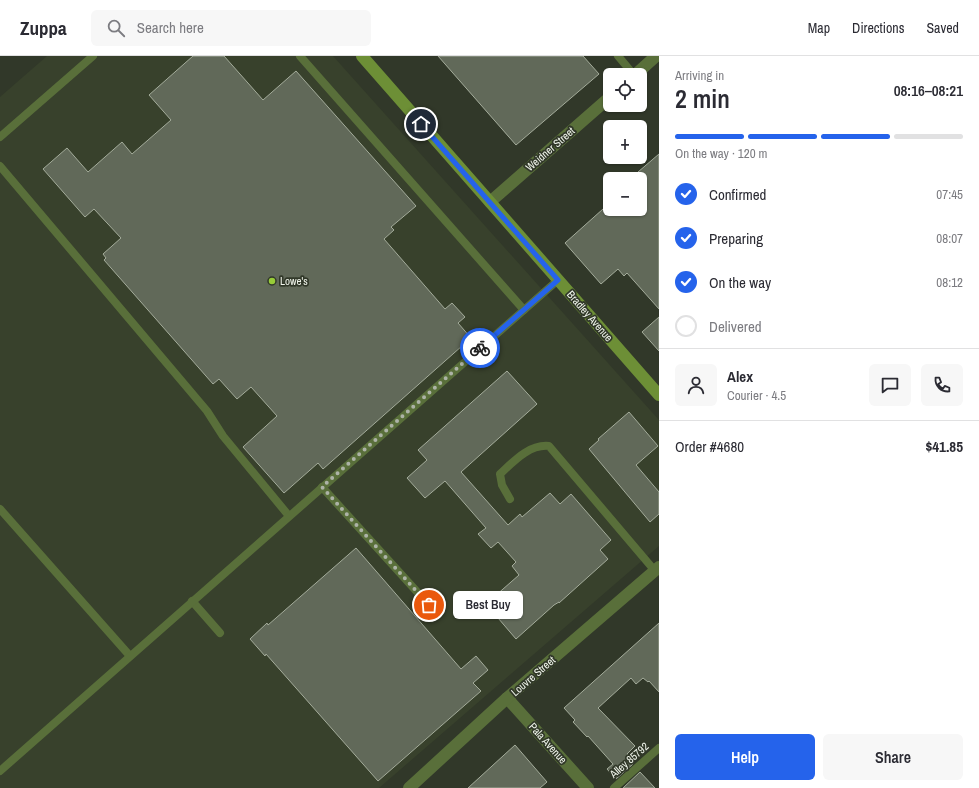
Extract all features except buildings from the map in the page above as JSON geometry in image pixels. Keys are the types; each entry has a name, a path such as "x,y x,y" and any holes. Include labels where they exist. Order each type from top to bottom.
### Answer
{"street":[{"name":"Bradley Avenue","path":"362,56 659,395"},
{"path":"642,68 656,56"},
{"name":"Weidner Street","path":"490,202 603,103"},
{"name":"Louvre Street","path":"409,788 508,698 657,569"},
{"name":"Pala Avenue","path":"508,698 588,788"}],"lane":[{"path":"0,137 93,56"},
{"path":"300,56 524,310"},
{"path":"618,56 628,68"},
{"path":"0,166 207,411 223,436 289,516"},
{"path":"0,771 558,280"},
{"path":"510,499 502,485 500,474 519,456 540,445 548,446 657,569"},
{"path":"322,487 429,605"},
{"path":"0,509 130,656"},
{"path":"192,601 220,633"},
{"name":"Alley 85792","path":"614,788 659,748"}],"shaded area":[{"path":"47,56 333,56 659,420 659,546 379,788 0,788 0,97"}],"way so far":[{"path":"429,605 322,487 480,348"}],"place":[{"name":"Lowe's","path":"272,281"},
{"name":"Best Buy","path":"429,605"}],"route":[{"path":"421,124 558,280 480,348"}]}
